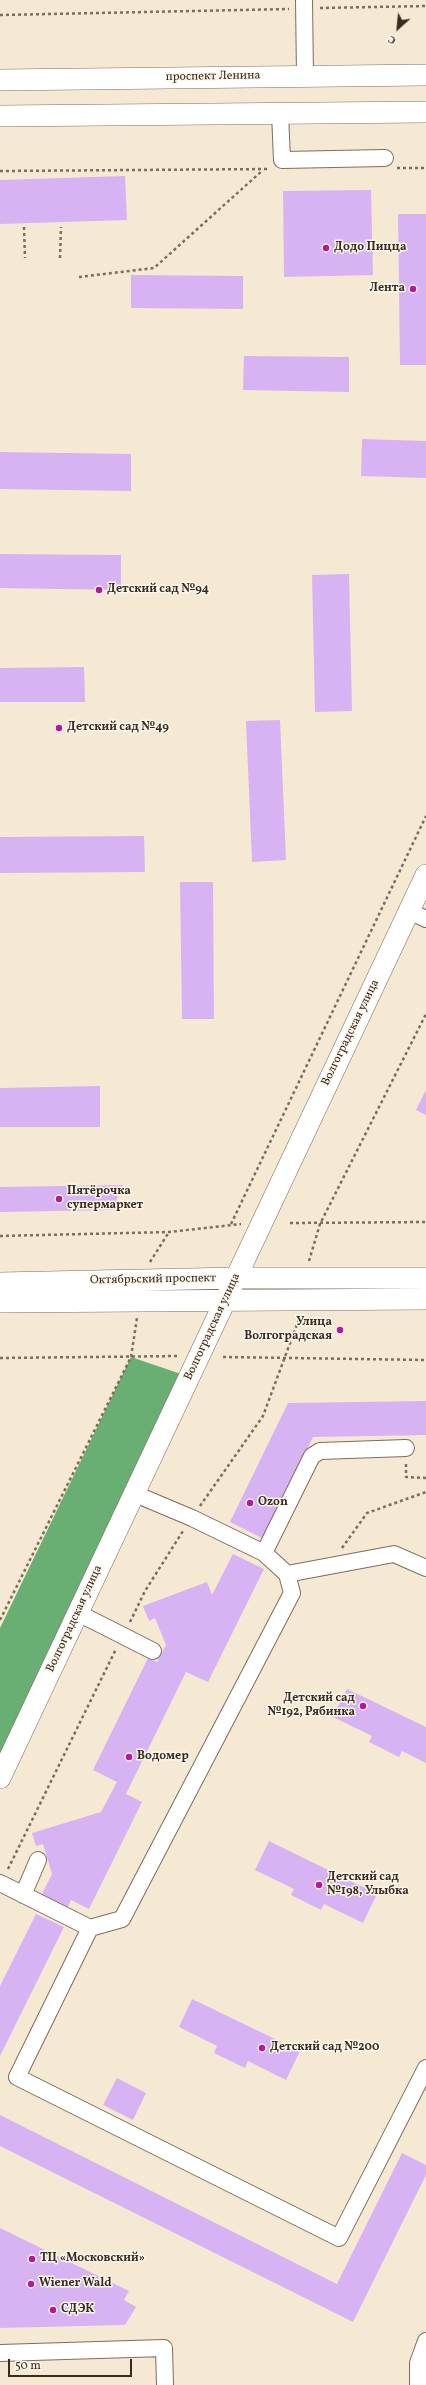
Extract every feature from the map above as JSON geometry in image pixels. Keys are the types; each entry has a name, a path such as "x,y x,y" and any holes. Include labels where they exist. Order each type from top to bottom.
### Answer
{"main road":[{"name":"проспект Ленина","path":"0,80 426,75"},
{"path":"0,116 426,112"},
{"name":"Волгоградская улица","path":"0,1778 227,1300 236,1278 417,915 426,875"},
{"name":"Октябрьский проспект","path":"0,1283 236,1278 426,1278"},
{"name":"Октябрьский проспект","path":"0,1302 426,1299"}],"lane":[{"path":"303,4 305,76"},
{"path":"280,113 282,160 390,163"},
{"path":"264,1553 312,1456 320,1451 406,1448"},
{"path":"0,1883 90,1928 122,1919 292,1593 287,1574 264,1553 192,1518 135,1494"},
{"path":"287,1574 394,1554 426,1568"},
{"path":"78,1613 153,1651"},
{"path":"23,1894 38,1860"},
{"path":"90,1928 17,2077 339,2238 420,2094 426,2068"},
{"path":"418,2385 418,2362 426,2341"},
{"path":"0,2353 164,2348 165,2385"}],"path":[{"path":"0,15 303,4 426,6"},
{"path":"390,163 426,168"},
{"path":"79,277 154,268 264,170"},
{"path":"0,171 271,170"},
{"path":"24,227 25,258"},
{"path":"60,227 60,258"},
{"path":"231,1224 426,816"},
{"path":"309,1263 320,1224 426,1014"},
{"path":"290,1223 320,1224 426,1222"},
{"path":"0,1236 169,1232 231,1224 244,1224"},
{"path":"146,1267 169,1232"},
{"path":"0,1620 131,1357 138,1312"},
{"path":"0,1883 145,1591 192,1518 263,1416 286,1358 299,1317"},
{"path":"0,1358 187,1356"},
{"path":"223,1357 426,1360"},
{"path":"406,1448 406,1477 426,1478"},
{"path":"329,1566 367,1513 426,1492"}],"green space":[{"path":"131,1357 181,1374 0,1759 0,1628"}],"building":[{"path":"125,176 127,220 0,224 0,180"},
{"path":"371,190 373,275 284,277 283,191"},
{"name":"Лента","path":"398,214 426,214 426,365 400,365"},
{"path":"131,275 243,276 243,309 131,308"},
{"path":"244,356 349,357 349,392 243,390"},
{"path":"362,439 426,441 426,478 361,476"},
{"path":"0,452 131,454 131,491 0,489"},
{"path":"0,554 121,555 121,590 0,588"},
{"path":"349,574 352,711 315,712 312,575"},
{"path":"84,667 85,702 0,702 0,668"},
{"path":"280,720 286,860 252,862 246,721"},
{"path":"144,836 145,872 0,873 0,837"},
{"path":"180,882 213,882 214,1019 182,1019"},
{"path":"100,1086 100,1127 0,1127 0,1088"},
{"path":"426,1090 426,1115 416,1110"},
{"name":"Пятёрочка супермаркет","path":"123,1185 112,1210 0,1212 0,1187"},
{"path":"426,1401 426,1435 313,1437 264,1539 230,1522 288,1403"},
{"path":"233,1554 264,1569 208,1682 186,1672 126,1794 142,1802 89,1909 71,1900 66,1911 40,1898 52,1874 43,1844 36,1846 32,1833 101,1812 117,1782 93,1770 148,1658 157,1662 166,1645 155,1618 149,1621 143,1606 207,1582 212,1595"},
{"path":"347,1689 426,1727 426,1763 402,1751 399,1757 369,1742 372,1736 333,1717"},
{"path":"269,1841 377,1894 363,1923 324,1904 321,1910 291,1895 294,1889 255,1870"},
{"path":"36,1914 64,1927 0,2056 0,1986"},
{"path":"192,1999 300,2051 286,2080 248,2061 245,2068 214,2053 217,2046 179,2027"},
{"path":"117,2078 146,2093 133,2120 103,2105"},
{"path":"0,2115 337,2284 402,2153 426,2165 426,2175 353,2322 0,2146"},
{"name":"ТЦ «Московский»","path":"0,2228 129,2291 124,2300 136,2307 125,2325 0,2328"}],"place":[{"name":"Додо Пицца","path":"326,248"},
{"name":"Лента","path":"413,289"},
{"name":"Детский сад №94","path":"99,590"},
{"name":"Детский сад №49","path":"59,728"},
{"name":"Пятёрочка супермаркет","path":"59,1199"},
{"name":"Улица Волгоградская","path":"340,1330"},
{"name":"Ozon","path":"250,1503"},
{"name":"Детский сад №192, Рябинка","path":"363,1706"},
{"name":"Водомер","path":"129,1757"},
{"name":"Детский сад №198, Улыбка","path":"319,1885"},
{"name":"Детский сад №200","path":"262,2048"},
{"name":"ТЦ «Московский»","path":"32,2259"},
{"name":"Wiener Wald","path":"31,2284"},
{"name":"СДЭК","path":"53,2310"}]}
